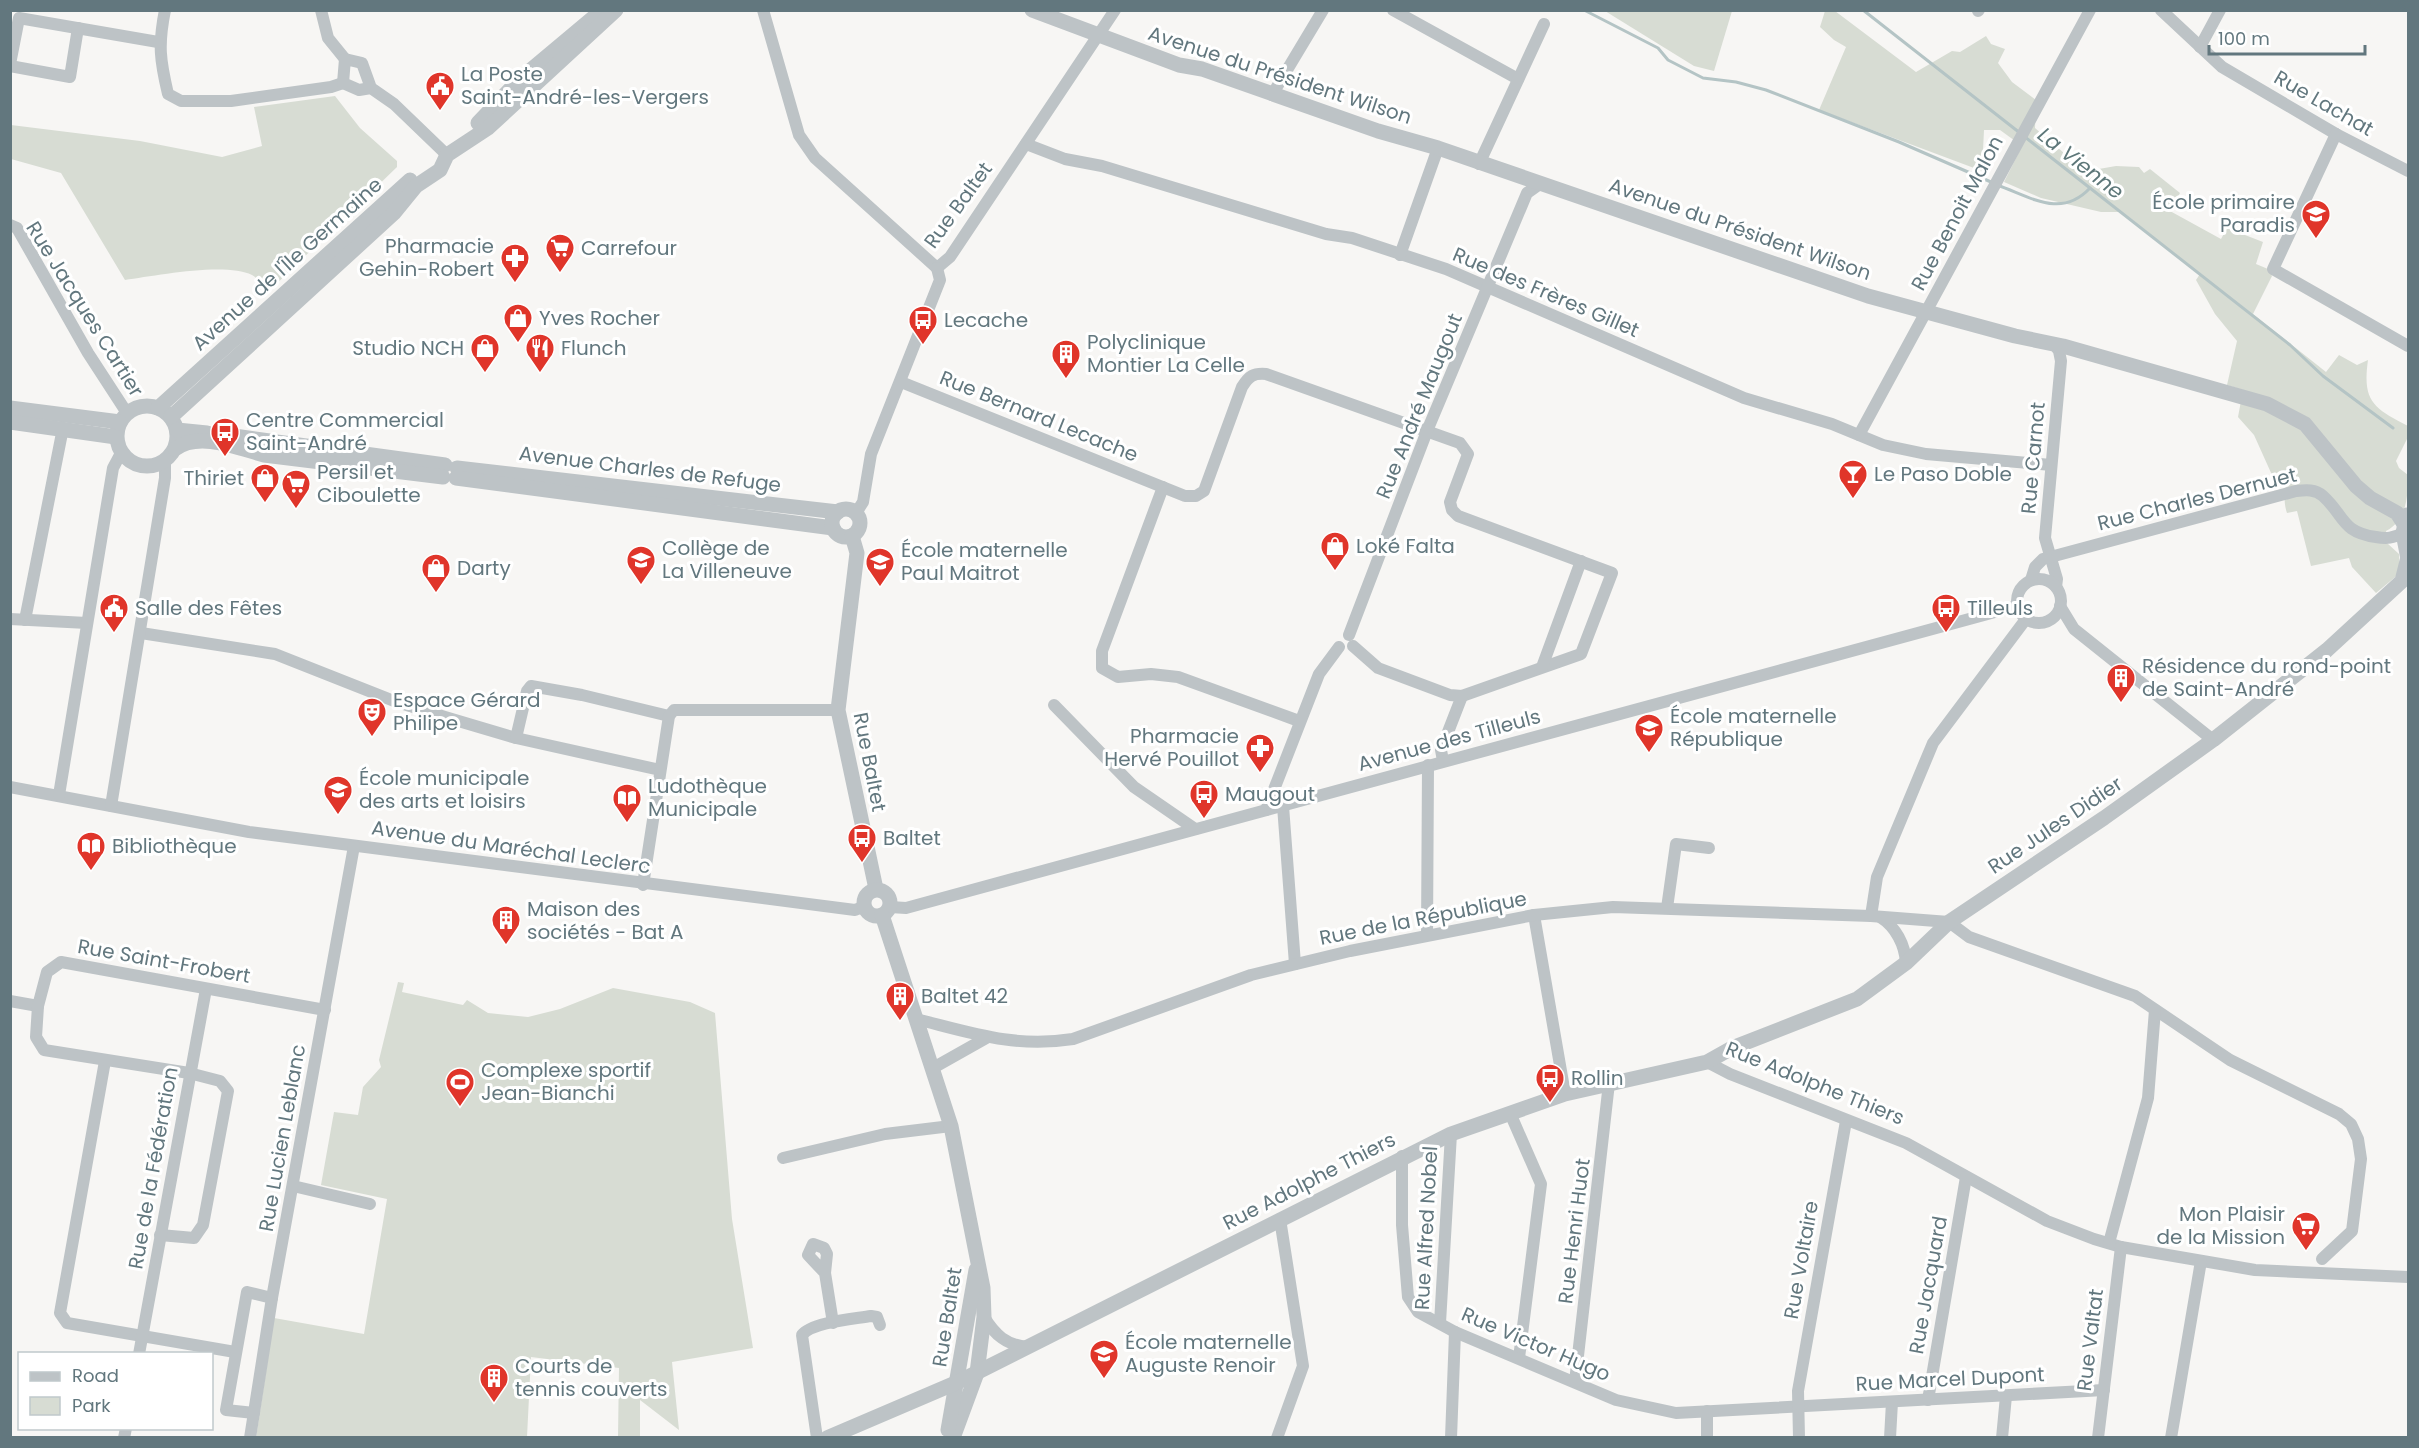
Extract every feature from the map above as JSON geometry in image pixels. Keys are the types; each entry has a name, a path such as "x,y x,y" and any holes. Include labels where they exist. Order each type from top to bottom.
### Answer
{"street":[{"path":"165,10 158,42 168,94 181,101 231,101 331,87 343,83"},
{"path":"321,10 328,38 345,59 362,63 371,88 394,104 447,155"},
{"name":"Avenue de l'Île Germaine","path":"447,155 460,136 481,121 520,80 602,10"},
{"name":"Avenue de l'Île Germaine","path":"169,418 410,180 488,128 616,10"},
{"path":"763,10 799,135 815,158 937,268"},
{"name":"Avenue du Président Wilson","path":"1032,10 1065,17 1097,36 1179,65 1202,69 1272,95 1438,148 1479,164 1687,232 1708,243 1735,249 1830,280 1868,296 2015,336 2053,343 2267,404 2292,415 2317,436 2355,486 2370,498 2397,513 2405,523"},
{"name":"Rue Baltet","path":"856,513 863,502 872,454 940,280 937,268 950,257 1115,10"},
{"path":"1272,95 1323,10"},
{"path":"1393,10 1518,79"},
{"name":"Rue Benoit Malon","path":"1859,435 2090,10"},
{"name":"Rue Lachat","path":"2161,10 2222,67 2336,134 2409,171"},
{"path":"2200,47 2220,10"},
{"path":"78,28 70,77 10,65 19,18 78,28 158,42"},
{"path":"1479,164 1544,24"},
{"path":"343,83 345,59"},
{"path":"343,83 351,89 371,88"},
{"path":"2336,134 2272,269 2409,346"},
{"name":"Rue des Frères Gillet","path":"1026,144 1065,159 1113,169 1446,269 1744,398 1832,424 1903,452 2051,465"},
{"path":"1400,255 1438,148"},
{"path":"1520,176 1527,193 1541,183"},
{"name":"Rue André Maugout","path":"1299,721 1319,674 1339,647 1339,637 1351,640 1427,431 1527,193"},
{"name":"Rue Jacques Cartier","path":"10,225 17,228 99,370 121,424"},
{"name":"Rue Carnot","path":"2053,343 2059,351 2061,361 2045,538 2056,587"},
{"path":"2061,361 2063,356 2073,349"},
{"name":"Rue Bernard Lecache","path":"901,382 1185,496 1196,496 1203,491 1242,387 1248,378 1256,374 1266,374 1427,431"},
{"path":"10,422 63,429 121,424 142,406 169,418 175,449 165,461 156,466 136,465 121,453"},
{"path":"10,408 121,424"},
{"name":"Avenue Charles de Refuge","path":"169,418 450,472 833,528"},
{"path":"59,795 113,468 121,453 121,424"},
{"path":"25,620 63,429"},
{"path":"1351,640 1378,668 1450,695 1462,696 1581,654 1612,573 1458,516 1452,510 1450,502 1468,454 1460,443 1427,431"},
{"name":"Avenue Charles de Refuge","path":"175,449 185,443 198,442 246,448 264,455 838,512"},
{"path":"111,806 141,633 165,478 165,461"},
{"path":"1162,487 1102,651 1102,668 1118,677 1151,674 1178,676 1299,721 1266,810"},
{"name":"Rue Charles Dernuet","path":"2050,557 2296,491 2311,490 2322,495 2354,532 2384,538 2405,523"},
{"path":"847,509 856,513 860,525 852,536 839,535 833,528 833,519 838,512 847,509"},
{"path":"2405,523 2408,558"},
{"name":"Rue Baltet","path":"852,536 857,553 838,710 876,889 888,894 886,911 916,1019 951,1126 984,1288 984,1317 977,1373 953,1437"},
{"path":"2050,557 2038,562 2031,580 2019,591 2018,606 2026,619 2074,629"},
{"name":"Rue Jules Didier","path":"1707,1062 1732,1048 1857,999 1906,963 1949,922 2103,819 2213,740 2327,650 2405,580 2408,558"},
{"path":"1542,667 1581,561"},
{"path":"2031,580 2042,579 2056,587 2060,596 2060,606 2055,616 2046,622"},
{"name":"Avenue des Tilleuls","path":"886,911 906,908 1428,765 1717,690 1769,672 1813,664 1900,640 1944,625 2018,606"},
{"path":"2060,606 2074,629 2213,740"},
{"path":"10,619 87,623"},
{"path":"1906,963 1905,948 1893,928 1875,916 1877,877 1934,743 2026,619"},
{"path":"141,633 275,654 394,701 516,738 660,770"},
{"path":"516,738 527,691 531,686 582,695 669,716"},
{"path":"1443,761 1441,750 1462,696"},
{"path":"1054,705 1134,787 1195,829"},
{"path":"643,885 669,716 674,711 683,709 838,710"},
{"path":"1427,935 1428,765"},
{"name":"Avenue du Maréchal Leclerc","path":"10,787 249,832 643,885 860,908"},
{"path":"1283,806 1295,964"},
{"path":"1667,908 1676,844 1709,848"},
{"name":"Rue Lucien Leblanc","path":"250,1437 272,1298 354,846"},
{"path":"876,889 865,897 860,908 869,913 886,911"},
{"name":"Rue de la République","path":"916,1019 1010,1042 1047,1043 1073,1039 1251,975 1295,964 1427,935 1534,915 1613,907 1875,916 1949,922"},
{"path":"1534,915 1565,1094"},
{"path":"1949,922 1969,937 2135,996 2230,1060 2339,1114 2351,1124 2358,1139 2361,1159 2352,1231 2322,1259"},
{"name":"Rue Saint-Frobert","path":"160,1235 194,1238 203,1225 228,1092 220,1081 189,1073 44,1050 36,1037 38,1006 47,972 61,962 325,1010"},
{"name":"Rue de la Fédération","path":"139,1352 206,989"},
{"path":"10,1001 38,1006"},
{"path":"2109,1244 2148,1098 2155,1010"},
{"path":"933,1068 988,1037"},
{"path":"105,1061 60,1313 67,1323 236,1352"},
{"name":"Rue Adolphe Thiers","path":"827,1437 977,1373 1402,1156 1450,1134 1565,1094 1707,1062 1906,1143 2047,1221 2109,1244 2273,1272 2409,1277"},
{"name":"Rue Henri Huot","path":"1575,1382 1609,1083"},
{"path":"1510,1113 1541,1184 1519,1358"},
{"name":"Rue Voltaire","path":"1798,1437 1798,1391 1846,1120"},
{"path":"783,1158 885,1134 951,1126"},
{"name":"Rue Alfred Nobel","path":"1440,1323 1450,1134"},
{"name":"Rue Victor Hugo","path":"1402,1156 1402,1225 1408,1297 1418,1312 1455,1332 1616,1400 1646,1408 1676,1413 1799,1407"},
{"name":"Rue Jacquard","path":"1928,1400 1966,1177"},
{"path":"293,1186 370,1204"},
{"path":"1277,1437 1303,1366 1280,1219"},
{"name":"Rue Valtat","path":"2098,1437 2121,1247"},
{"name":"Rue Baltet","path":"947,1437 978,1258"},
{"path":"2170,1437 2201,1261"},
{"path":"825,1273 833,1323"},
{"path":"254,1413 226,1410 247,1292 272,1298"},
{"path":"817,1437 802,1335 806,1329 871,1316 877,1317 880,1325"},
{"name":"Rue Baltet","path":"984,1317 1002,1340 1015,1346 1029,1347"},
{"path":"1451,1437 1455,1332"},
{"name":"Rue Marcel Dupont","path":"1799,1407 2104,1390"},
{"path":"2002,1437 2006,1396"},
{"path":"1890,1437 1892,1402"},
{"path":"1707,1411 1707,1437"}],"green space":[{"path":"1605,11 1732,11 1714,71 1694,66"},
{"path":"1825,11 1835,11 1916,72 1952,51 1960,52 1986,36 1991,44 2005,49 1998,63 2012,82 2036,100 2035,128 2072,160 2093,170 2116,166 2139,167 2144,173 2150,169 2180,193 2170,211 2221,239 2227,228 2263,242 2256,264 2268,269 2272,276 2253,314 2326,372 2339,355 2357,365 2368,360 2367,386 2373,402 2387,414 2408,426 2408,437 2396,461 2399,468 2408,475 2407,499 2398,521 2386,531 2387,543 2399,554 2400,573 2376,593 2352,567 2349,558 2311,566 2297,511 2287,513 2283,473 2272,475 2254,435 2238,417 2243,390 2227,385 2237,341 2215,314 2196,280 2200,274 2122,212 2101,212 2041,198 2004,182 2022,146 2000,130 1984,130 1982,171 1819,110 1846,47 1820,27"},
{"path":"335,96 360,128 397,161 397,167 267,293 252,275 240,271 190,271 125,280 61,173 11,159 11,125 140,141 222,157 262,146 254,107"},
{"path":"398,982 404,983 402,992 463,1005 467,1000 488,1013 528,1017 560,1009 613,988 690,1002 715,1013 732,1219 753,1348 672,1362 679,1430 640,1400 640,1437 618,1437 619,1368 531,1357 527,1437 256,1438 274,1318 364,1334 387,1199 321,1185 334,1112 358,1115 363,1087 381,1067 379,1060"}],"waterway":[{"path":"1584,10 1658,48 1668,60 1703,78 1736,82 1766,90 1899,142 1991,182"},
{"name":"La Vienne","path":"1863,10 2020,133"},
{"name":"La Vienne","path":"2025,137 2290,345 2323,376 2393,428"},
{"path":"1997,185 2045,203 2057,204 2079,197 2090,188"}],"place":[{"name":"La Poste Saint-André-les-Vergers","path":"440,112"},
{"name":"École primaire Paradis","path":"2316,240"},
{"name":"Carrefour","path":"560,274"},
{"name":"Pharmacie Gehin-Robert","path":"515,284"},
{"name":"Yves Rocher","path":"518,344"},
{"name":"Lecache","path":"923,346"},
{"name":"Studio NCH","path":"485,374"},
{"name":"Flunch","path":"540,374"},
{"name":"Polyclinique Montier La Celle","path":"1066,380"},
{"name":"Centre Commercial Saint-André","path":"225,458"},
{"name":"Le Paso Doble","path":"1853,500"},
{"name":"Thiriet","path":"265,504"},
{"name":"Persil et Ciboulette","path":"296,510"},
{"name":"Loké Falta","path":"1335,572"},
{"name":"Collège de La Villeneuve","path":"641,586"},
{"name":"École maternelle Paul Maitrot","path":"880,588"},
{"name":"Darty","path":"436,594"},
{"name":"Salle des Fêtes","path":"114,634"},
{"name":"Tilleuls","path":"1946,634"},
{"name":"Résidence du rond-point de Saint-André","path":"2121,704"},
{"name":"Espace Gérard Philipe","path":"372,738"},
{"name":"École maternelle République","path":"1649,754"},
{"name":"Pharmacie Hervé Pouillot","path":"1260,774"},
{"name":"École municipale des arts et loisirs","path":"338,816"},
{"name":"Maugout","path":"1204,820"},
{"name":"Ludothèque Municipale","path":"627,824"},
{"name":"Baltet","path":"862,864"},
{"name":"Bibliothèque","path":"91,872"},
{"name":"Maison des sociétés - Bat A","path":"506,946"},
{"name":"Baltet 42","path":"900,1022"},
{"name":"Rollin","path":"1550,1104"},
{"name":"Complexe sportif Jean-Bianchi","path":"460,1108"},
{"name":"Mon Plaisir de la Mission","path":"2306,1252"},
{"name":"École maternelle Auguste Renoir","path":"1104,1380"},
{"name":"Courts de tennis couverts","path":"494,1404"}]}
